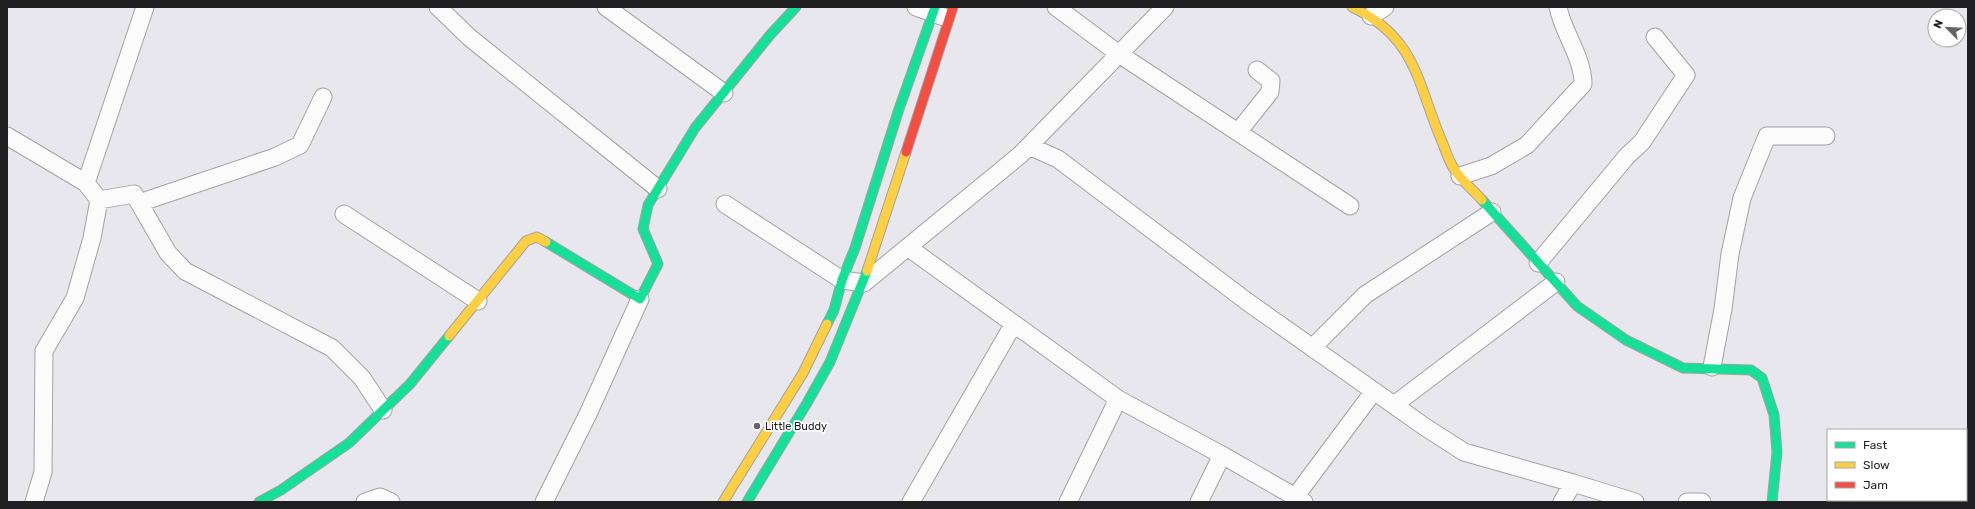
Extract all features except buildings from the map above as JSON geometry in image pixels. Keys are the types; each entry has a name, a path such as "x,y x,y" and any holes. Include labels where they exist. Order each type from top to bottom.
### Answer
{"street":[{"path":"86,183 145,7"},
{"path":"438,7 469,37 658,189"},
{"path":"606,7 724,93"},
{"path":"544,502 588,414 640,299 658,264 643,229 648,205 695,128 770,36 796,7"},
{"path":"747,502 818,382 838,344 864,283 951,13 916,7"},
{"path":"1056,7 1119,54 1350,206"},
{"path":"725,204 842,280 864,283 909,248 1029,146 1165,7"},
{"path":"1352,7 1378,11 1399,41 1420,80 1438,133 1454,169 1577,306 1626,340 1672,364 1683,368 1712,367 1751,370 1762,378 1774,415 1777,452 1772,502"},
{"path":"1460,176 1491,166 1527,145 1583,84 1583,72 1560,17 1558,7"},
{"path":"724,502 803,373 834,310 842,280 855,248 899,109 934,10"},
{"path":"1538,263 1627,156 1642,142 1686,75 1655,37"},
{"path":"1238,132 1270,92 1271,81 1257,70"},
{"path":"139,203 276,157 300,145 323,97"},
{"path":"7,136 86,183 99,200 92,238 75,298 44,351 43,472 34,502"},
{"path":"1712,367 1723,309 1730,254 1742,198 1767,136 1786,138 1826,136"},
{"path":"1029,146 1058,159 1249,303 1394,406 1464,452 1635,502"},
{"path":"99,200 134,194 168,253 185,271 332,348 362,378 383,410"},
{"path":"1312,348 1365,295 1492,212"},
{"path":"344,214 478,301"},
{"path":"259,502 281,490 348,443 410,384 526,241 537,237 640,299"},
{"path":"909,248 1118,399 1222,455 1299,499 1374,391"},
{"path":"1394,406 1556,282"},
{"path":"911,502 1013,324"},
{"path":"1068,502 1118,399"},
{"path":"1199,502 1222,455"},
{"path":"1562,502 1573,483"},
{"path":"365,502 380,496 391,502"},
{"path":"1687,502 1702,502"}],"traffic: fast":[{"path":"546,242 640,299 658,264 643,229 648,205 695,128 770,35 796,7"},
{"path":"827,324 834,310 842,280 855,248 899,109 935,7"},
{"path":"1482,200 1577,306 1626,340 1683,368 1751,370 1762,378 1774,415 1777,452 1772,502"},
{"path":"747,502 830,362 867,271"},
{"path":"259,502 281,490 349,443 410,384 449,336"}],"traffic: slow":[{"path":"1352,7 1374,19 1390,33 1403,48 1420,83 1452,166 1460,177 1482,200"},
{"path":"867,271 906,152"},
{"path":"449,336 526,241 537,237 546,242"},
{"path":"723,502 803,373 827,324"}],"traffic: jam":[{"path":"906,152 953,7"}],"place":[{"name":"Little Buddy","path":"757,426"}]}
